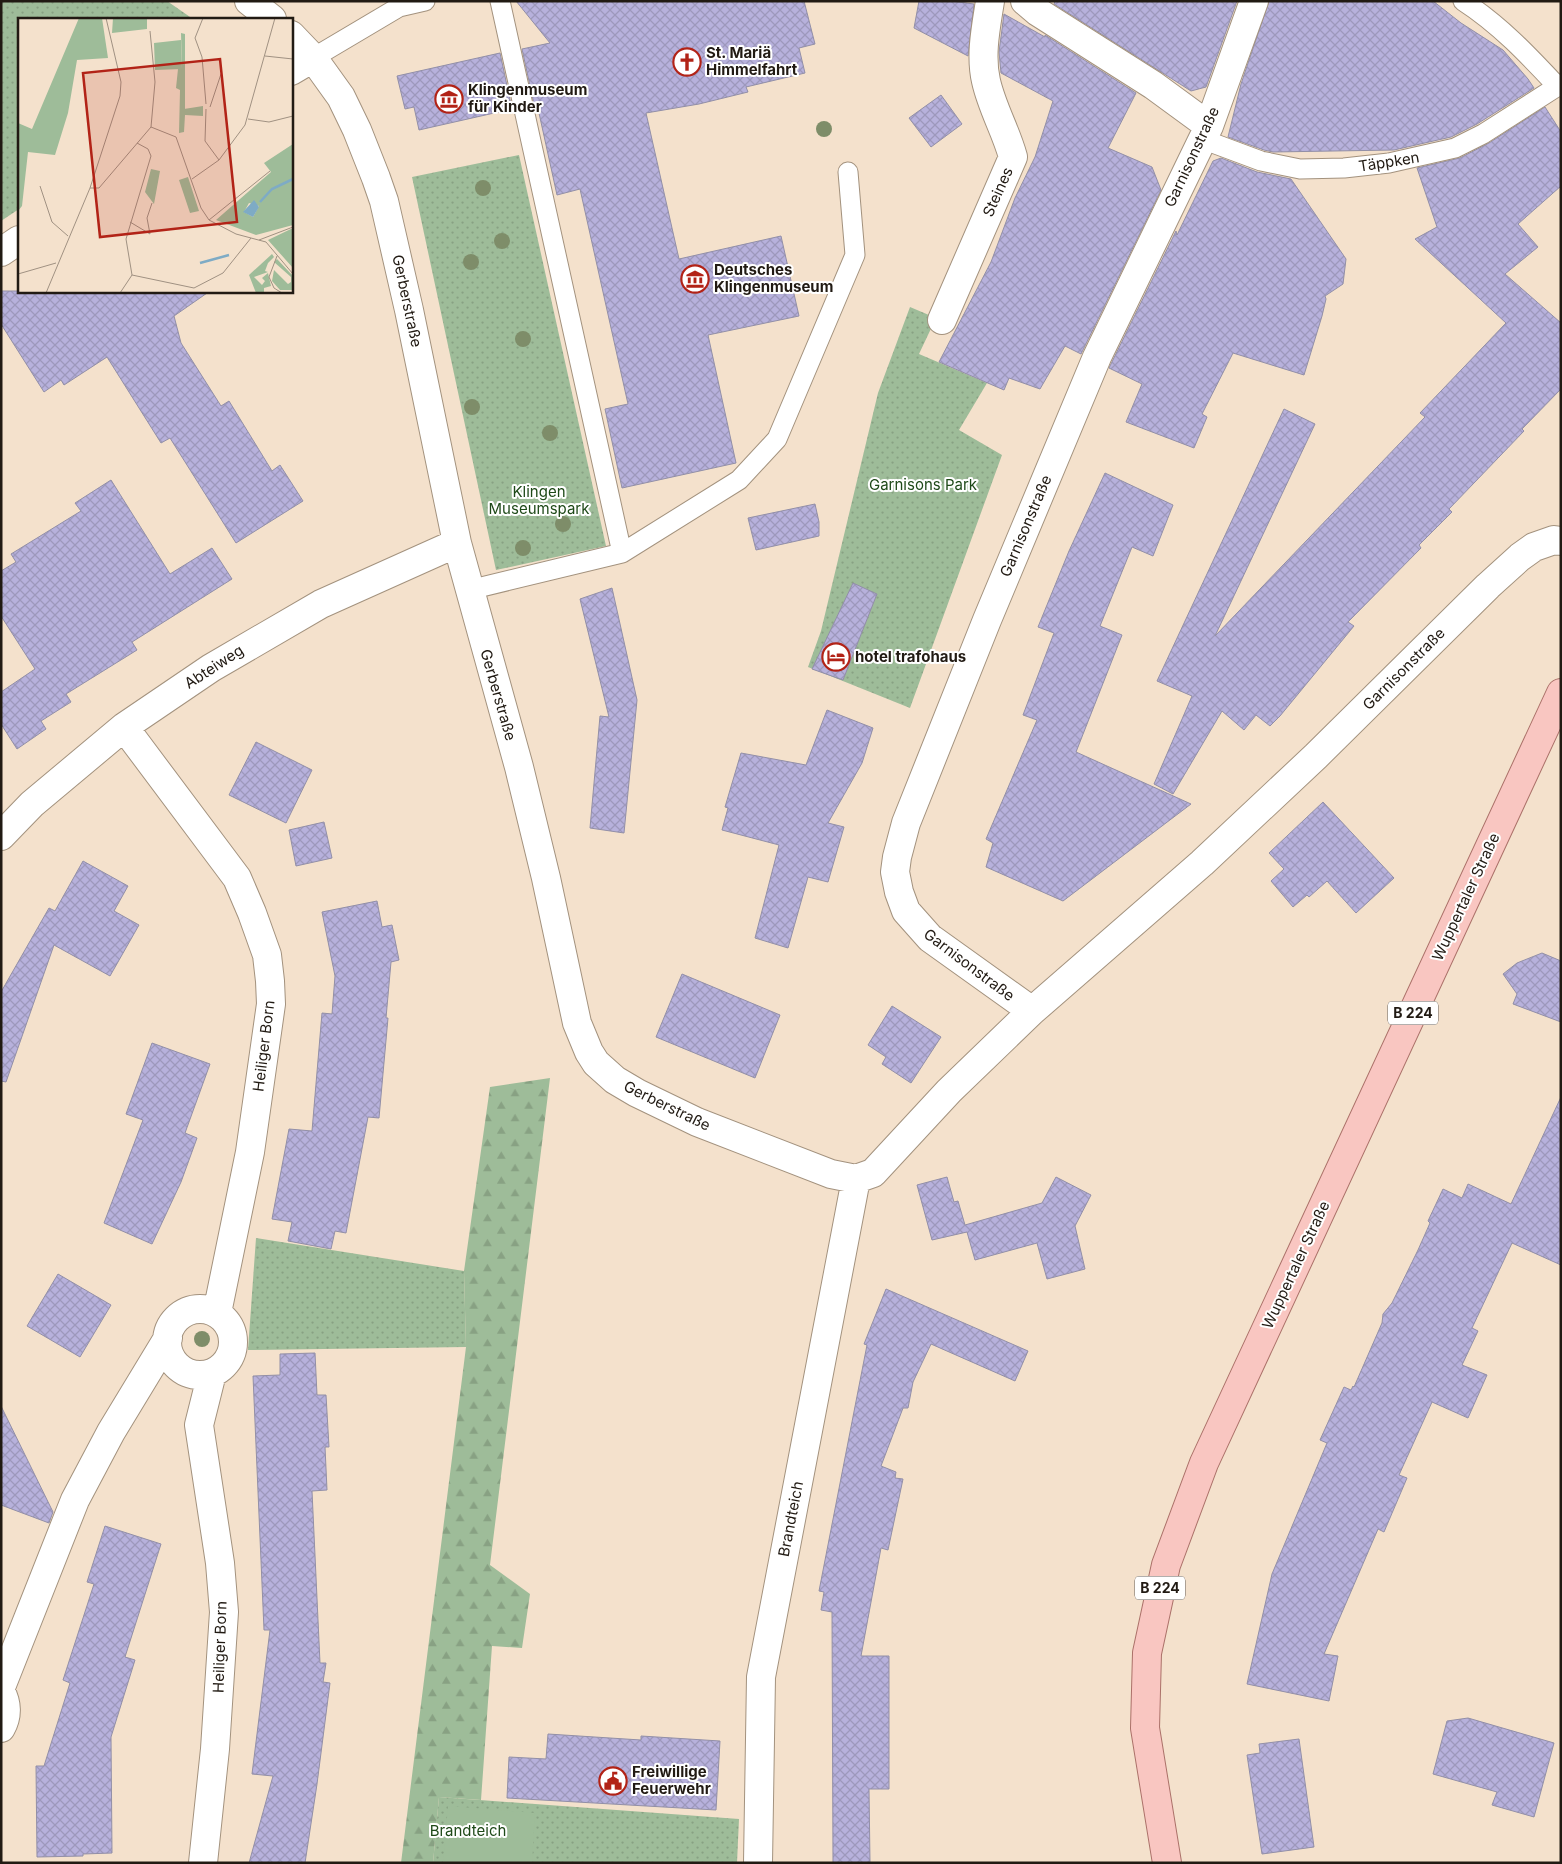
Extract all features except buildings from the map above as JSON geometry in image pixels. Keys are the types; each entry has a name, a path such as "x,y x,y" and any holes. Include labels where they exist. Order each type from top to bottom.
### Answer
{"main road":[{"name":"Wuppertaler Straße","path":"1167,1863 1146,1728 1147,1653 1166,1565 1204,1463 1561,694"}],"street":[{"path":"249,1 271,18"},
{"name":"Steines","path":"942,320 1013,157 1008,138 997,116 986,80 984,47 990,1"},
{"name":"Täppken","path":"1025,1 1038,12 1153,85 1206,133"},
{"name":"Garnisonstraße","path":"1032,1011 930,938 920,928 906,911 899,892 895,872 897,856 906,823 944,725 1035,503 1097,357 1206,133 1254,1"},
{"name":"Gerberstraße","path":"292,37 302,64 340,97 357,130 384,201 409,310 457,543 521,776 546,878 577,1023 582,1037 592,1057 604,1071 637,1093 697,1122 831,1174 856,1179"},
{"path":"1,252 18,241"},
{"name":"Garnisonstraße","path":"856,1179 873,1173 950,1091 1032,1011 1230,837 1316,756 1520,556 1534,547 1554,540 1561,541"},
{"name":"Abteiweg","path":"1,836 32,804 124,727 211,668 322,604 457,543"},
{"name":"Heiliger Born","path":"124,727 237,878 267,955 271,1004 250,1152 217,1313"},
{"name":"Brandteich","path":"758,1863 761,1678 856,1179"},
{"path":"196,1309 206,1310 217,1313 231,1329 232,1350 221,1368 212,1373 189,1374 179,1368 172,1359 168,1349 168,1338 171,1327 177,1318 186,1312 196,1309"},
{"path":"1,1687 75,1500 111,1432 168,1338"},
{"name":"Heiliger Born","path":"203,1863 215,1749 224,1612 220,1563 199,1425 212,1373"},
{"path":"1,1692 5,1700 6,1712 1,1728"}],"lane":[{"path":"302,64 399,8 425,1"},
{"path":"500,1 622,553"},
{"path":"1463,1 1493,22 1559,86"},
{"name":"Täppken","path":"1206,133 1260,161 1300,169 1344,168 1389,163 1456,148 1483,134 1559,86"},
{"path":"469,590 622,553 739,480 776,438 855,255 848,172"}],"green space":[{"path":"1,1 167,1 192,18 18,18 18,210 1,221"},
{"name":"Klingen Museumspark","path":"519,155 606,546 496,570 412,177"},
{"name":"Garnisons Park","path":"910,307 936,318 919,354 987,383 959,430 1002,455 910,708 808,667 821,631 878,393"},
{"path":"550,1078 490,1565 530,1594 522,1648 492,1646 481,1800 439,1797 433,1863 401,1863 466,1347 464,1271 490,1087"},
{"path":"256,1238 464,1271 466,1347 248,1350"},
{"name":"Brandteich","path":"439,1797 739,1819 737,1863 433,1863"},
{"path":"448,1806 535,1813 532,1863 443,1863"}],"place":[{"name":"St. Mariä Himmelfahrt","path":"687,62"},
{"name":"Klingenmuseum für Kinder","path":"449,99"},
{"name":"Deutsches Klingenmuseum","path":"695,279"},
{"name":"hotel trafohaus","path":"836,657"},
{"name":"Freiwillige Feuerwehr","path":"613,1781"}]}
